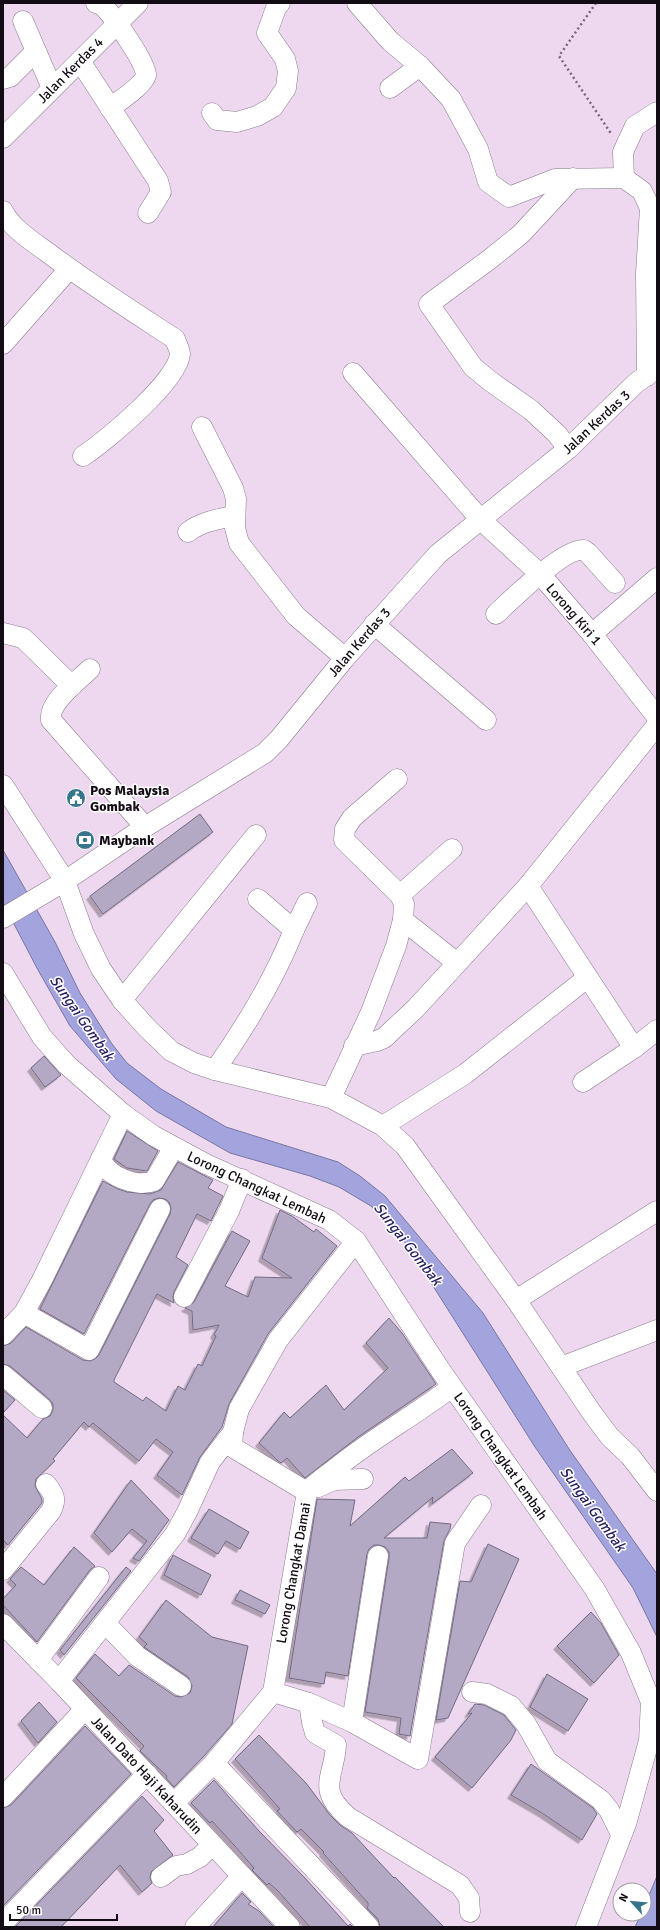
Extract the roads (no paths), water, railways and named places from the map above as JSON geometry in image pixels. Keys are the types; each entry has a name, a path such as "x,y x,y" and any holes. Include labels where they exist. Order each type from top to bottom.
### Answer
{"street":[{"path":"96,3 103,6 145,66 146,75 141,83 110,108"},
{"name":"Jalan Kerdas 4","path":"3,138 138,3"},
{"path":"212,113 217,120 237,122 257,116 273,107 286,88 288,71 285,59 267,33 276,8 280,3"},
{"path":"358,3 390,41 420,66 451,99 478,149 488,182 509,197 555,179 573,178 624,178 642,192 650,208 646,274 652,372"},
{"path":"23,21 52,88"},
{"path":"3,79 10,77 36,51"},
{"path":"80,61 158,181 161,192 148,214"},
{"path":"390,88 420,66"},
{"path":"624,178 623,152 635,126 657,112"},
{"path":"568,449 557,434 531,410 490,381 473,366 429,304 521,234 573,178"},
{"path":"3,211 6,218 33,242 69,269 175,339 180,353 173,371 145,403 106,440 83,456"},
{"path":"3,344 69,269"},
{"name":"Jalan Kerdas 3","path":"3,918 46,893 145,827 265,753 279,740 374,624 438,554 568,449 636,383 652,372"},
{"name":"Lorong Kiri 1","path":"353,373 481,520 540,574 592,634 657,717"},
{"path":"202,426 234,488 236,498 234,516 239,543 296,616 345,658"},
{"path":"188,532 195,527 217,519 234,516"},
{"path":"496,614 540,574 576,550 580,549 588,553 615,583"},
{"path":"592,634 657,578"},
{"path":"374,624 486,720"},
{"path":"3,633 23,638 72,686"},
{"path":"90,669 54,703 50,713 51,720 145,827"},
{"path":"354,1046 384,1038 399,1025 528,886 657,725"},
{"path":"331,1098 383,982 403,920 404,904 400,895 344,840 345,829 352,818 397,779"},
{"path":"3,785 65,881 90,950 122,1000 147,1028 171,1051 194,1063 215,1070 331,1098 383,1126 405,1146 516,1300 592,1413 610,1437 630,1456 657,1491"},
{"path":"122,1000 256,835"},
{"path":"400,895 452,849"},
{"path":"528,886 634,1048"},
{"path":"258,899 294,930"},
{"path":"215,1070 237,1038 286,952 294,930 307,903"},
{"path":"403,920 457,963"},
{"name":"Lorong Changkat Lembah","path":"3,973 42,1037 66,1064 123,1114 154,1136 206,1164 242,1179 329,1220 356,1241 452,1387 594,1588 631,1653 651,1702 649,1741 626,1824 586,1927"},
{"path":"383,1126 465,1074 587,978"},
{"path":"583,1082 634,1048 657,1030"},
{"path":"3,1335 24,1313 42,1280 123,1114"},
{"path":"101,1158 103,1165 115,1175 132,1181 149,1183 154,1180 174,1147"},
{"path":"184,1297 229,1211 242,1179"},
{"path":"24,1313 89,1350 160,1209"},
{"path":"516,1300 657,1211"},
{"name":"Lorong Changkat Damai","path":"273,1692 307,1492 232,1447 233,1432 239,1409 278,1340 356,1241"},
{"path":"561,1367 657,1330"},
{"path":"3,1375 42,1408"},
{"path":"307,1492 345,1460 385,1432 422,1410 452,1387"},
{"path":"59,1681 175,1534 210,1462 233,1432"},
{"path":"307,1492 334,1480 363,1479"},
{"path":"3,1570 51,1511 54,1504 54,1493 46,1484"},
{"path":"174,1803 214,1763 273,1692 309,1702 352,1722 418,1759 455,1543 481,1505"},
{"path":"352,1722 378,1556"},
{"path":"38,1660 99,1577"},
{"path":"105,1623 137,1656 181,1686"},
{"name":"Jalan Dato Haji Kaharudin","path":"3,1624 59,1681 290,1927"},
{"path":"472,1692 487,1694 512,1706 526,1724 548,1761 601,1800 609,1810 621,1834"},
{"path":"309,1702 315,1733 336,1745 335,1757 330,1772 329,1793 337,1807 348,1817 460,1885 469,1898 470,1912"},
{"path":"3,1797 85,1710"},
{"path":"214,1763 369,1927"},
{"path":"3,1923 147,1774"},
{"path":"161,1877 176,1866 187,1864 200,1857 212,1845"},
{"path":"195,1927 242,1876"}],"water":[{"name":"Sungai Gombak","path":"3,850 55,942 80,993 112,1044 127,1063 161,1089 226,1127 338,1162 360,1176 385,1196 483,1313 569,1449 657,1574 657,1637 633,1588 535,1447 407,1245 371,1206 339,1187 310,1176 230,1153 156,1111 116,1079 70,1026 38,970 3,903"},
{"path":"657,1876 657,1927 635,1927 637,1922 652,1922 652,1888"}],"place":[{"name":"Pos Malaysia Gombak","path":"76,798"},
{"name":"Maybank","path":"85,840"}]}
